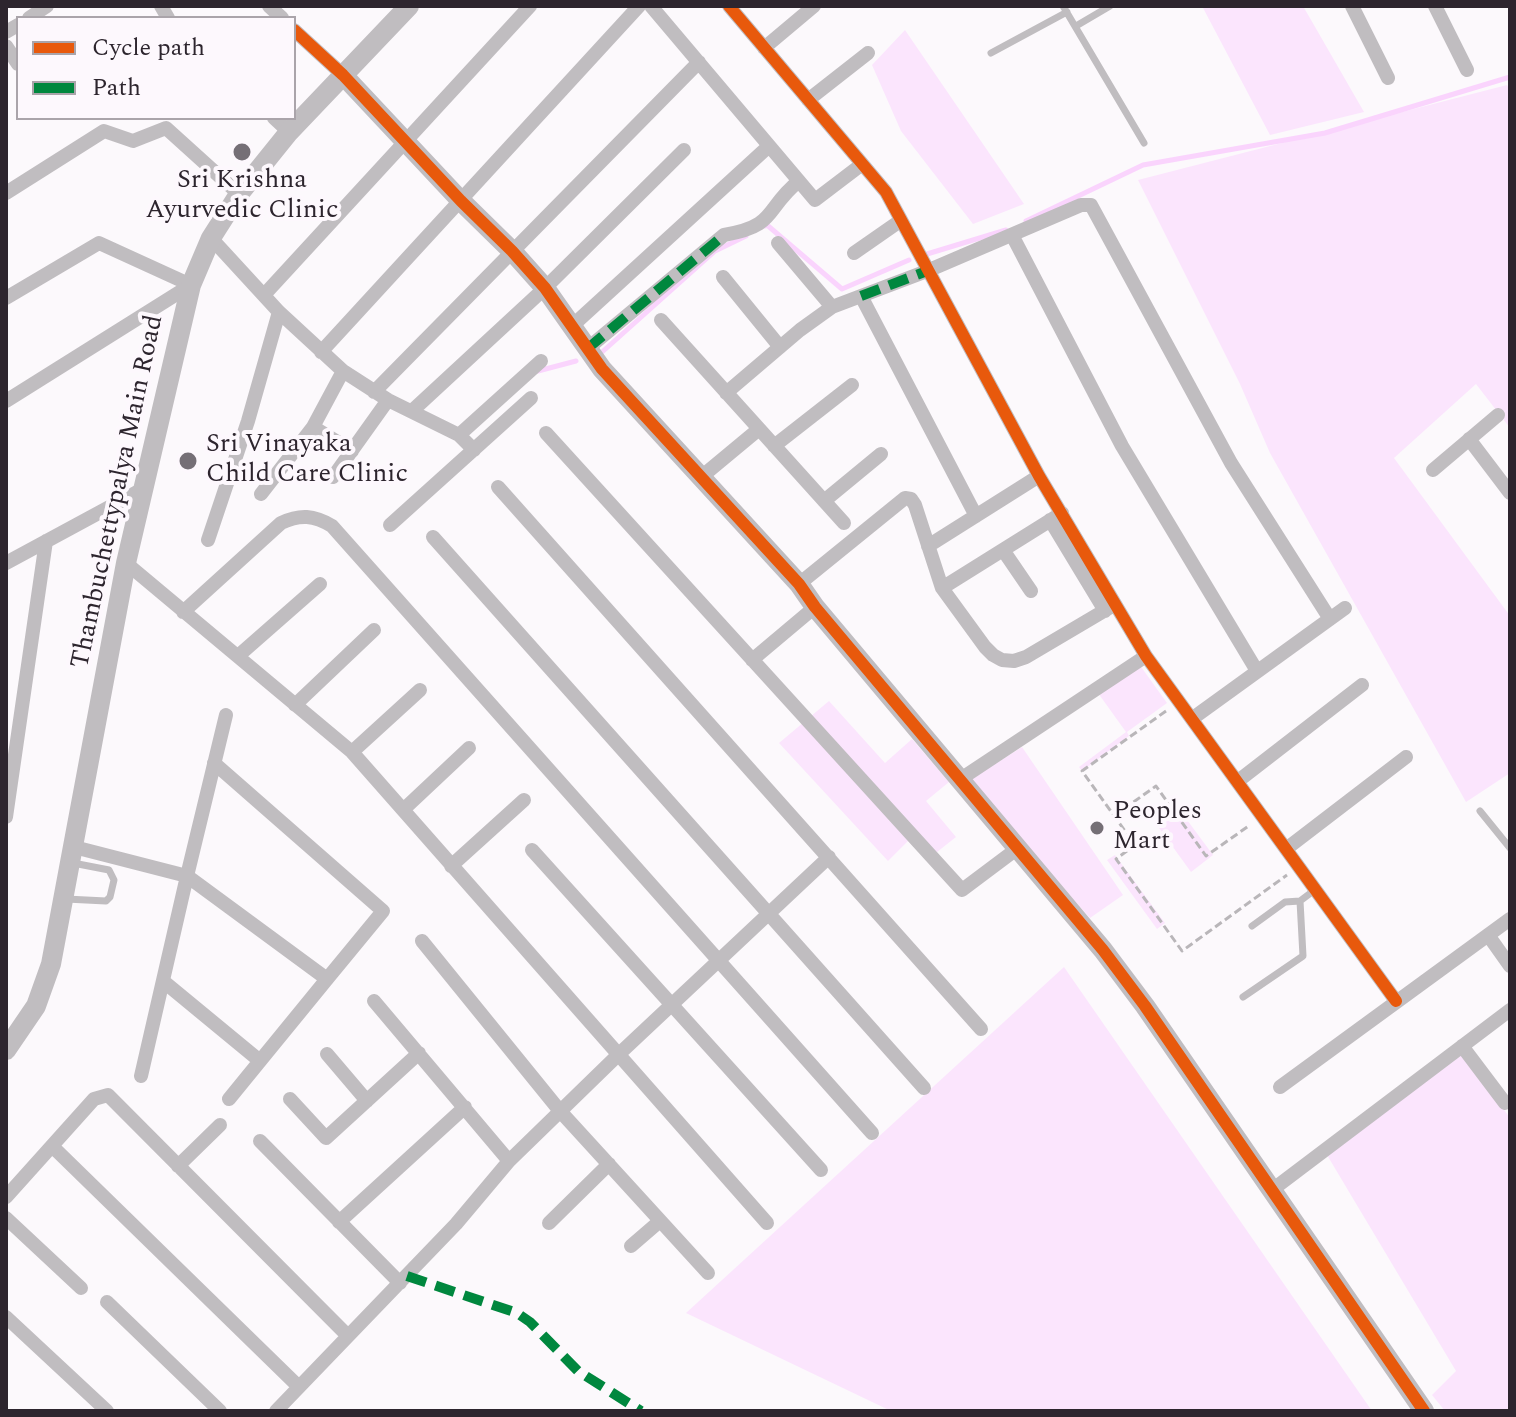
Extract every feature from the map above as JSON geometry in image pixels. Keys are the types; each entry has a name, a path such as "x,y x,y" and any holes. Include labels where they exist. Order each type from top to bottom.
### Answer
{"street":[{"path":"269,6 284,14"},
{"name":"Thambuchettypalya Main Road","path":"296,114 343,75 409,6"},
{"path":"264,295 530,6"},
{"path":"321,352 639,6"},
{"path":"651,6 815,200 861,165"},
{"path":"729,6 886,192 1039,476 1056,516 1110,608 1396,1001"},
{"path":"764,48 814,6"},
{"path":"1352,6 1388,78"},
{"path":"1435,6 1467,70"},
{"path":"296,32 343,75 545,288 587,349 700,478 799,584 1103,950 1424,1411"},
{"path":"808,100 868,53"},
{"path":"374,392 699,62"},
{"name":"Thambuchettypalya Main Road","path":"6,1050 29,1018 43,991 51,964 141,490 191,285 211,238 282,125"},
{"path":"6,193 104,131 133,141 166,128 239,194"},
{"path":"571,327 769,146"},
{"path":"412,411 545,288 684,150"},
{"path":"587,349 724,235 744,232 765,221 783,195 799,181"},
{"path":"726,393 832,307 927,271 1081,205 1091,205 1231,463 1330,619"},
{"path":"854,253 900,221"},
{"path":"1012,235 1122,446 1257,671"},
{"path":"211,238 279,312 343,371 388,400 459,435 474,450"},
{"path":"6,298 99,243 191,285"},
{"path":"778,243 832,307"},
{"path":"723,277 780,347"},
{"path":"6,401 191,285"},
{"path":"861,296 976,516"},
{"path":"208,540 248,421 279,312"},
{"path":"661,320 844,523"},
{"path":"459,435 541,361"},
{"path":"261,494 313,427 343,371"},
{"path":"774,446 852,385"},
{"path":"390,525 531,398"},
{"path":"333,477 388,400"},
{"path":"1433,470 1498,415"},
{"path":"313,427 352,451"},
{"path":"700,478 759,429"},
{"path":"546,433 962,890 1018,848"},
{"path":"1469,439 1510,493"},
{"path":"824,501 881,454"},
{"path":"928,546 1039,476"},
{"path":"498,487 981,1029"},
{"path":"6,563 141,490"},
{"path":"799,584 905,498 911,499 915,505 942,588 985,647 1002,660 1014,661 1026,657 1110,608"},
{"path":"183,612 281,523 300,516 312,517 332,526 872,1133"},
{"path":"942,588 1056,516"},
{"path":"433,537 924,1088"},
{"path":"6,817 46,541"},
{"path":"1003,550 1031,591"},
{"path":"126,563 352,752 767,1223"},
{"path":"238,656 320,584"},
{"path":"752,660 815,607"},
{"path":"1193,718 1345,608"},
{"path":"295,705 374,630"},
{"path":"959,780 1146,656"},
{"path":"1238,781 1362,685"},
{"path":"352,752 420,690"},
{"path":"6,709 22,711"},
{"path":"141,1076 226,715"},
{"path":"403,810 469,748"},
{"path":"1286,849 1406,757"},
{"path":"214,763 383,911 229,1099"},
{"path":"451,866 524,800"},
{"path":"532,850 821,1170"},
{"path":"72,855 187,876 327,979"},
{"path":"276,1411 456,1224 509,1161 829,857"},
{"path":"1280,1087 1510,919"},
{"path":"1488,935 1510,966"},
{"path":"422,941 560,1111 708,1273"},
{"path":"163,981 260,1061"},
{"path":"374,1001 509,1161"},
{"path":"1272,1190 1510,1010"},
{"path":"1462,1046 1508,1104"},
{"path":"290,1099 326,1138 419,1053"},
{"path":"327,1054 367,1101"},
{"path":"6,1197 94,1099 108,1095 348,1336"},
{"path":"339,1222 465,1107"},
{"path":"178,1166 220,1125"},
{"path":"260,1141 400,1283"},
{"path":"53,1147 299,1387"},
{"path":"549,1223 609,1164"},
{"path":"6,1218 81,1288"},
{"path":"631,1246 660,1221"},
{"path":"107,1302 220,1411"},
{"path":"6,1317 107,1411"}],"lane":[{"path":"1076,26 1110,6"},
{"path":"991,53 1065,9 1144,143"},
{"path":"1480,811 1510,848"},
{"path":"64,899 106,901 114,880 109,870 72,855"},
{"path":"1252,926 1285,902 1300,901 1316,889"},
{"path":"1243,997 1303,956 1300,901"}],"path":[{"path":"1168,710 1082,771 1135,845 1116,859 1182,951 1287,875"},
{"path":"1114,816 1156,786 1206,856 1251,825"}],"shaded area":[{"path":"1202,6 1303,6 1364,112 1270,135"},
{"path":"905,30 1024,204 973,224 901,131 872,65"},
{"path":"1507,85 1510,90 1510,428 1476,384 1394,458 1510,616 1510,773 1466,802 1270,453 1240,384 1138,180"},
{"path":"1139,664 1167,703 1082,771 1079,767 1126,732 1098,693"},
{"path":"829,701 885,763 912,739 949,782 926,801 956,837 927,860 908,841 888,861 779,743"},
{"path":"1022,747 1123,895 1090,918 968,781"},
{"path":"1176,805 1213,855 1191,872 1154,821"},
{"path":"1115,855 1165,923 1157,929 1107,860"},
{"path":"1064,967 1372,1411 891,1411 686,1313"},
{"path":"1463,1054 1510,1118 1510,1411 1445,1411 1432,1395 1456,1371 1327,1155"}],"waterway":[{"path":"1026,221 1143,165 1325,133 1510,77"},
{"path":"765,226 842,289 909,260"},
{"path":"927,254 1006,230"},
{"path":"601,353 715,251 746,236"},
{"path":"538,371 576,361"}],"marked path":[{"path":"587,349 724,235"},
{"path":"861,296 927,271"},
{"path":"407,1276 517,1313 530,1322 578,1371 641,1411"}],"cycle path":[{"path":"729,6 886,192 1039,476 1146,656 1396,1001"},
{"path":"296,32 343,75 545,288 602,369 799,584 1103,950 1145,1006 1424,1411"}],"place":[{"name":"Sri Krishna Ayurvedic Clinic","path":"242,152"},
{"name":"Sri Vinayaka Child Care Clinic","path":"188,461"},
{"name":"Peoples Mart","path":"1097,828"}]}
